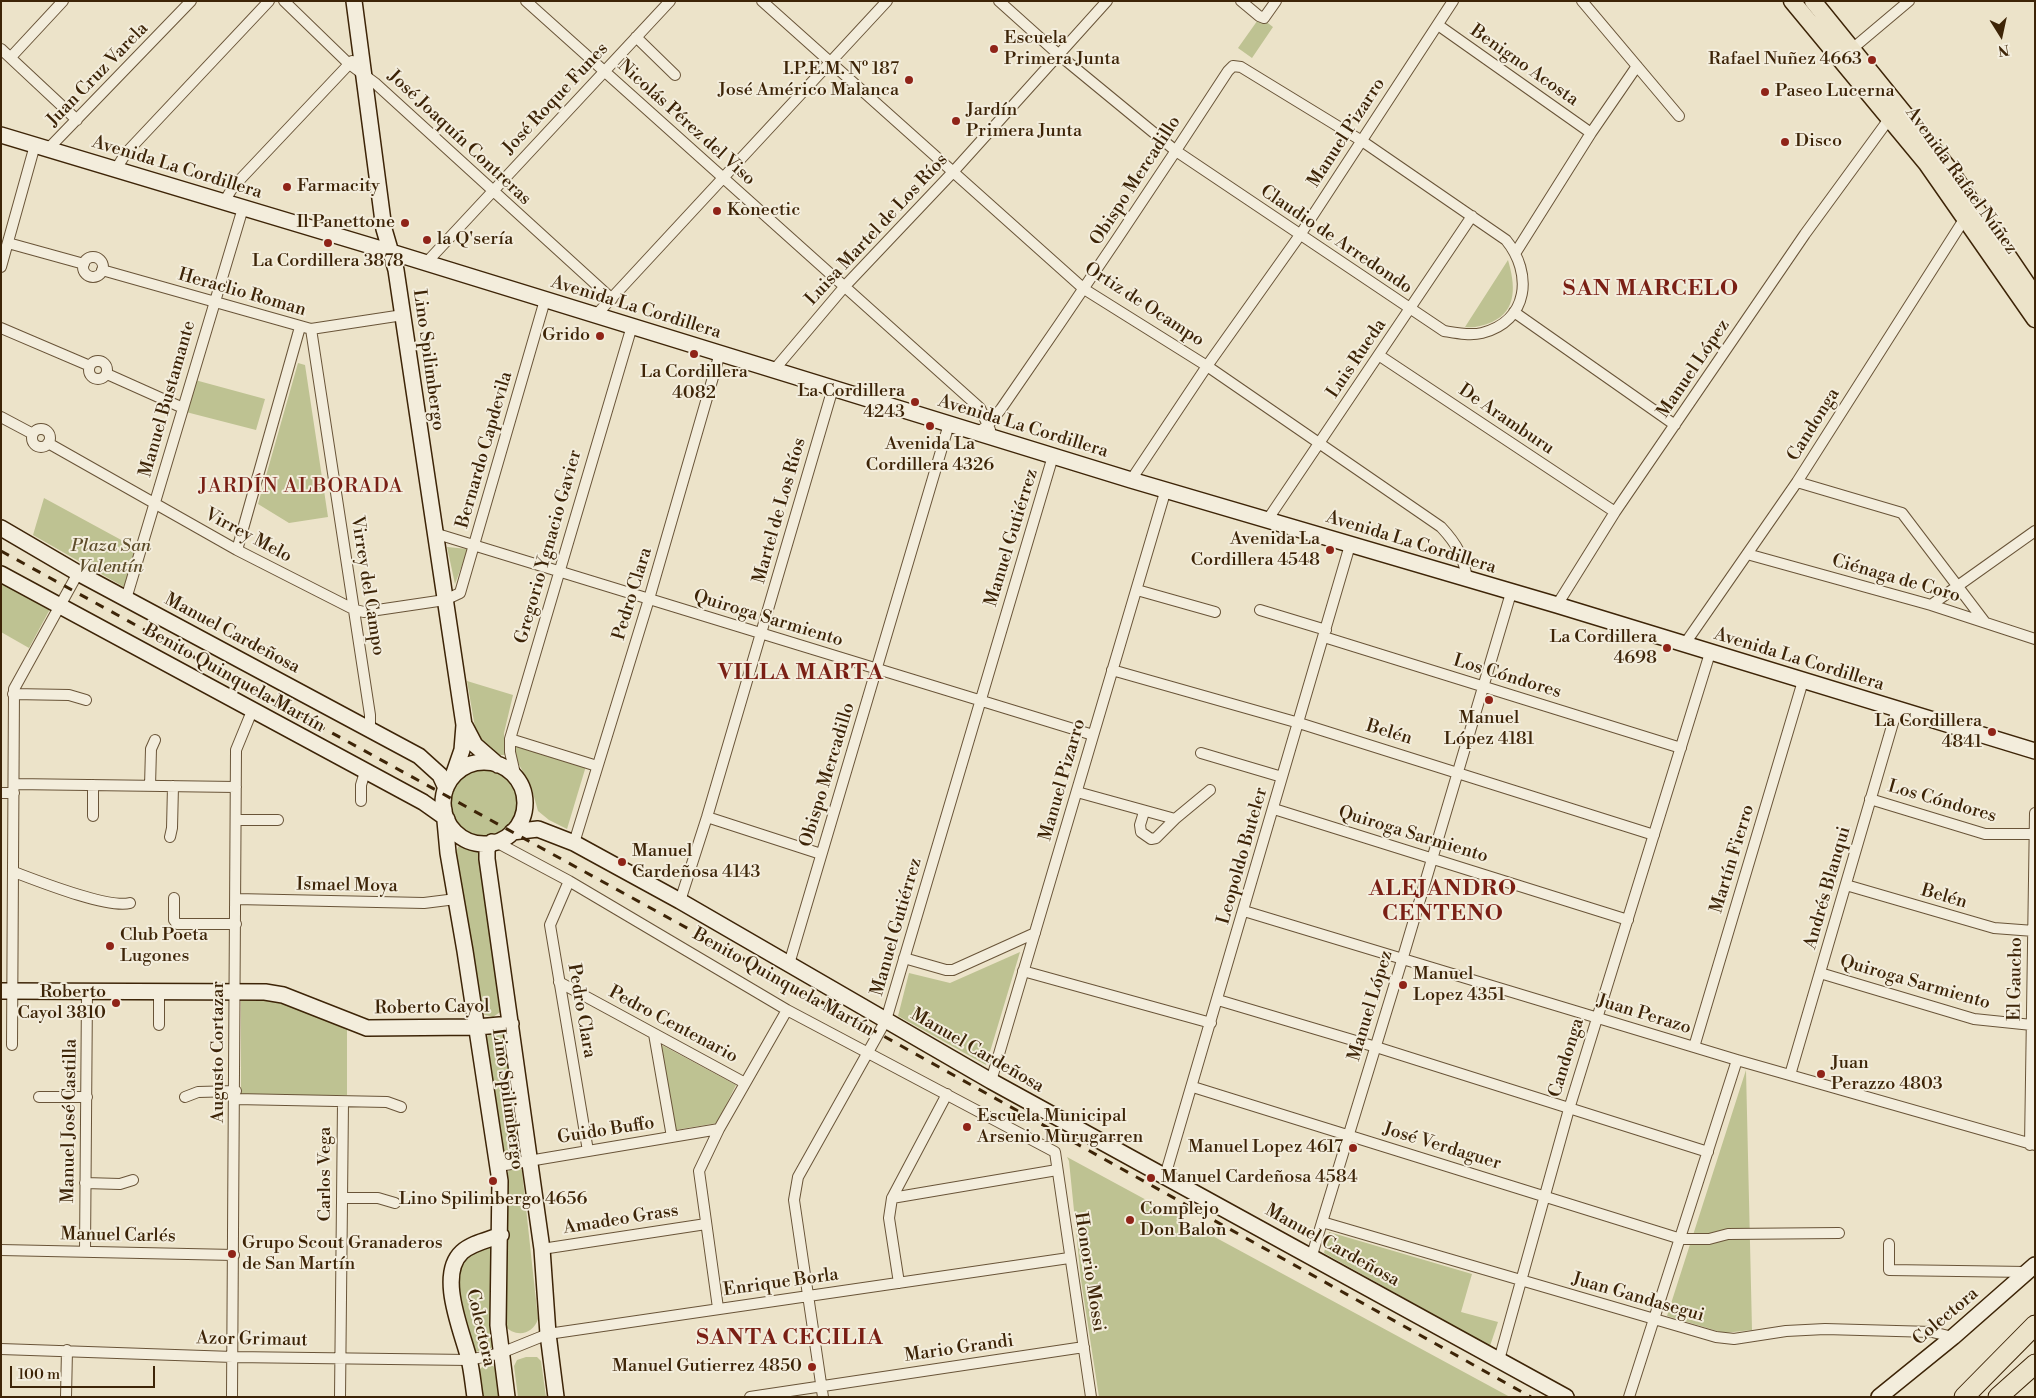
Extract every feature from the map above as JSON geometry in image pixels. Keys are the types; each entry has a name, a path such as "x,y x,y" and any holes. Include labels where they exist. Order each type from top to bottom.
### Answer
{"highway":[{"path":"1964,1397 2035,1325"},
{"path":"1998,1397 2035,1364"}],"main road":[{"name":"Lino Spilimbergo","path":"354,1 384,229 391,252 403,315 434,534 464,725 464,742 453,776 445,815 448,853 498,1166 501,1235 498,1325 507,1397"},
{"name":"Avenida Rafael Núñez","path":"1792,1 1953,175 2035,296"},
{"name":"Avenida Rafael Núñez","path":"1813,1 1852,48 1927,164 2035,319"},
{"name":"Avenida La Cordillera","path":"1,135 391,252 949,424 986,432 1053,456 1131,480 1557,605 2035,751"},
{"name":"Manuel Cardeñosa","path":"1,528 78,573 420,756 440,762 453,776"},
{"name":"Benito Quinquela Martín","path":"1,574 445,815"},
{"name":"Lino Spilimbergo","path":"464,725 475,745 516,778 525,798"},
{"name":"Manuel Cardeñosa","path":"420,756 440,775 453,776 476,763 498,765"},
{"name":"Manuel Cardeñosa","path":"525,798 537,818 556,835"},
{"path":"445,815 456,831 468,840 482,843 494,842 512,832 522,817 525,798"},
{"name":"Manuel Cardeñosa","path":"512,832 538,829 556,835 680,900 991,1081 1312,1255 1566,1397"},
{"name":"Lino Spilimbergo","path":"494,842 487,849 487,858 542,1249 548,1334 556,1397"},
{"name":"Roberto Cayol","path":"7,991 235,990 283,995 367,1028 477,1027 511,1024"},
{"name":"Colectora","path":"475,1397 469,1360 456,1313 451,1275 455,1262 461,1253 469,1247 501,1235"},
{"name":"Colectora","path":"1879,1397 2031,1268"}],"street":[{"path":"11,57 63,1"},
{"name":"Juan Cruz Varela","path":"1,267 7,238 42,147 77,120 191,1"},
{"path":"116,169 126,153 269,1"},
{"name":"José Joaquín Contreras","path":"284,1 348,64 365,75 612,299"},
{"name":"Nicolás Pérez del Viso","path":"526,1 980,408 986,432"},
{"name":"José Roque Funes","path":"426,263 670,1"},
{"name":"Ortiz de Ocampo","path":"762,1 1084,289 1207,366 1441,527 1460,550 1467,580"},
{"path":"596,315 887,1"},
{"name":"Claudio de Arredondo","path":"999,1 1058,54 1176,150 1410,310 1444,331 1459,334 1482,333 1499,326 1514,312"},
{"name":"Luisa Martel de Los Ríos","path":"774,370 845,286 953,172 1106,1"},
{"path":"1242,1 1258,16 1264,18 1276,1"},
{"name":"Manuel Pizarro","path":"1131,480 1207,366 1300,235 1453,1"},
{"path":"1582,1 1679,116"},
{"path":"1852,48 1909,1"},
{"name":"Benigno Acosta","path":"1438,25 1591,133"},
{"path":"636,37 675,75"},
{"path":"1,48 77,120"},
{"path":"224,202 233,187 348,64 362,56"},
{"name":"Obispo Mercadillo","path":"986,432 1084,289 1232,66 1241,67 1362,141"},
{"path":"1516,252 1591,133 1637,66"},
{"name":"Manuel López","path":"1557,605 1614,512 1805,234 1895,113"},
{"path":"1362,141 1506,240 1516,252 1524,277 1519,303 1514,312 1675,425"},
{"name":"Manuel Bustamante","path":"126,599 243,208"},
{"name":"Luis Rueda","path":"1268,519 1380,356 1472,216"},
{"name":"Candonga","path":"1684,645 1797,482 1965,218"},
{"name":"Heraclio Roman","path":"7,238 84,264 85,272 90,276 99,275 102,270 300,327 311,329 403,315"},
{"name":"Bernardo Capdevila","path":"445,600 460,592 545,300"},
{"name":"Gregorio Ygnacio Gavier","path":"516,778 510,752 510,739 632,326"},
{"path":"237,550 300,327"},
{"path":"1,328 90,366 95,361 101,361 106,364 107,374 183,408"},
{"name":"Virrey del Campo","path":"311,329 355,610 370,715 370,729"},
{"name":"Pedro Clara","path":"574,844 649,599 720,354"},
{"name":"De Aramburu","path":"1380,356 1614,512"},
{"name":"Martel de Los Ríos","path":"680,900 762,633 833,388"},
{"name":"Virrey Melo","path":"1,417 33,434 36,444 41,446 48,443 154,505 355,610 364,612 445,600"},
{"name":"Obispo Mercadillo","path":"790,964 949,424"},
{"name":"Manuel Gutiérrez","path":"823,1397 806,1295 794,1190 798,1177 886,1020 1053,456"},
{"path":"1797,482 1902,513 1984,621"},
{"name":"Manuel Pizarro","path":"991,1081 1166,489"},
{"path":"1931,605 1957,584 2035,531"},
{"name":"Quiroga Sarmiento","path":"434,534 1093,735"},
{"name":"Leopoldo Buteler","path":"1165,1176 1193,1087 1350,545"},
{"name":"Ciénaga de Coro","path":"1747,554 1931,605 2035,639"},
{"path":"12,1044 7,991 14,872 14,694 17,680 78,573"},
{"path":"1137,590 1215,612"},
{"name":"Manuel López","path":"1312,1255 1403,957 1481,686 1511,593"},
{"name":"Los Cóndores","path":"1260,610 1325,634 1481,686 1681,748"},
{"name":"Candonga","path":"1499,1360 1523,1282 1544,1196 1596,1018 1710,653"},
{"name":"Belén","path":"1112,670 1300,722 1654,835"},
{"name":"Martín Fierro","path":"1694,1047 1803,681"},
{"path":"14,694 69,695 86,700"},
{"name":"Andrés Blanqui","path":"1790,1075 1897,709"},
{"name":"Augusto Cortazar","path":"232,1397 236,746 252,711"},
{"path":"510,739 597,766"},
{"path":"150,786 151,749 155,740"},
{"path":"1201,753 1282,777"},
{"path":"361,801 361,784 365,772"},
{"path":"93,785 93,816"},
{"path":"1,793 14,789 93,785 236,787"},
{"path":"170,837 173,786"},
{"path":"1144,812 1140,825 1141,832 1151,839 1156,838 1210,790"},
{"path":"1077,792 1175,820"},
{"name":"Los Cóndores","path":"1870,799 1985,834 2034,834"},
{"name":"Quiroga Sarmiento","path":"1274,809 1628,920"},
{"name":"El Gaucho","path":"2032,1145 2035,813"},
{"path":"707,817 821,854"},
{"path":"237,820 278,820"},
{"name":"Benito Quinquela Martín","path":"494,842 570,881 788,1010 1055,1152"},
{"path":"14,872 121,906 130,903"},
{"name":"Pedro Clara","path":"570,881 550,925 588,1151"},
{"name":"Belén","path":"1846,885 1994,928 2034,931"},
{"path":"174,898 174,920 177,924 236,924"},
{"name":"Ismael Moya","path":"236,899 424,904 456,899"},
{"name":"Juan Perazo","path":"1244,911 1403,957 1737,1060 2032,1145"},
{"path":"904,958 946,970 953,970 1035,933"},
{"path":"1023,971 1211,1023"},
{"name":"Quiroga Sarmiento","path":"1820,973 1974,1019 1992,1023 2032,1025"},
{"name":"Pedro Centenario","path":"559,982 745,1083"},
{"path":"159,990 159,1025"},
{"name":"Manuel José Castilla","path":"85,1251 87,991"},
{"path":"1218,1000 1376,1047 1708,1152"},
{"path":"718,1308 699,1172 720,1128 788,1010"},
{"path":"654,1034 672,1137"},
{"path":"1629,1397 1737,1060"},
{"name":"José Verdaguer","path":"1193,1087 1681,1239 1709,1239 1728,1234 1839,1233"},
{"path":"185,1097 198,1092 343,1102 387,1102 401,1107"},
{"path":"899,1283 889,1218 892,1198 947,1094"},
{"path":"39,1097 86,1097"},
{"name":"Carlos Vega","path":"340,1397 343,1102"},
{"name":"Guido Buffo","path":"498,1166 720,1128"},
{"name":"Honorio Mossi","path":"1055,1152 1069,1258 1091,1397"},
{"path":"892,1198 1057,1170"},
{"path":"85,1184 120,1184 133,1180"},
{"path":"343,1198 378,1198 395,1203"},
{"name":"Juan Gandasegui","path":"1322,1222 1523,1282 1726,1339 1825,1328 1932,1332 1952,1337"},
{"name":"Amadeo Grass","path":"542,1249 706,1224"},
{"path":"1889,1244 1889,1270 2031,1268"},
{"name":"Manuel Carlés","path":"1,1250 234,1255"},
{"name":"Enrique Borla","path":"501,1353 548,1334 1069,1258"},
{"name":"Mario Grandi","path":"750,1397 1084,1347"},
{"name":"Azor Grimaut","path":"1,1348 233,1357 469,1360 501,1353"},
{"path":"66,1397 67,1350"}],"green space":[{"path":"1260,17 1273,27 1252,58 1238,48"},
{"path":"1508,260 1513,287 1510,303 1506,311 1492,322 1482,326 1465,327"},
{"path":"298,363 305,365 328,517 289,523 258,504"},
{"path":"195,380 265,399 256,430 186,412"},
{"name":"Plaza San Valentín","path":"44,498 136,548 124,587 33,535"},
{"path":"447,547 468,549 455,584"},
{"path":"1,582 50,609 29,648 1,632"},
{"path":"467,681 513,695 504,733 505,755 498,755 477,739"},
{"path":"515,744 586,766 567,829 549,820 538,811 531,786 517,761"},
{"path":"484,768 497,770 508,778 516,789 518,802 516,815 508,826 497,834 484,836 471,834 460,826 452,815 450,802 452,789 460,778 471,770"},
{"path":"466,843 480,853 503,1010 493,1017 482,1014 454,858 458,847"},
{"path":"1020,952 986,1065 898,1016 909,973 950,983"},
{"path":"241,1001 281,1001 347,1025 347,1095 241,1095"},
{"path":"493,1032 501,1032 506,1036 521,1152 514,1155 503,1152 485,1038"},
{"path":"660,1044 736,1085 717,1123 675,1130"},
{"path":"1746,1070 1752,1330 1724,1333 1667,1316"},
{"name":"Complejo Don Balon","path":"1067,1157 1510,1397 1099,1397 1081,1280 1069,1161"},
{"path":"519,1166 522,1171 538,1319 532,1329 523,1333 513,1332 504,1325 505,1178 510,1168"},
{"path":"1329,1232 1472,1274 1461,1312 1498,1322 1490,1346 1324,1253"},
{"path":"485,1246 491,1246 494,1250 494,1343 490,1350 472,1352 460,1310 456,1286 457,1276 459,1268 464,1261"},
{"path":"526,1357 537,1357 541,1361 546,1397 518,1397 514,1366 517,1360"},
{"path":"483,1366 493,1366 498,1370 502,1397 482,1397 478,1371"}],"railway":[{"path":"1,551 878,1033 1531,1397"}],"place":[{"name":"Escuela Primera Junta","path":"994,49"},
{"name":"Rafael Nuñez 4663","path":"1872,60"},
{"name":"I.P.E.M. Nº 187 José Américo Malanca","path":"909,80"},
{"name":"Paseo Lucerna","path":"1765,92"},
{"name":"Jardín Primera Junta","path":"956,121"},
{"name":"Disco","path":"1785,142"},
{"name":"Farmacity","path":"287,187"},
{"name":"Konectic","path":"717,211"},
{"name":"Il Panettone","path":"405,223"},
{"name":"la Q'sería","path":"427,240"},
{"name":"La Cordillera 3878","path":"328,243"},
{"name":"Grido","path":"600,336"},
{"name":"La Cordillera 4082","path":"694,354"},
{"name":"La Cordillera 4243","path":"915,402"},
{"name":"Avenida La Cordillera 4326","path":"930,426"},
{"name":"Avenida La Cordillera 4548","path":"1330,550"},
{"name":"La Cordillera 4698","path":"1667,648"},
{"name":"Manuel López 4181","path":"1489,700"},
{"name":"La Cordillera 4841","path":"1992,732"},
{"name":"Manuel Cardeñosa 4143","path":"622,862"},
{"name":"Club Poeta Lugones","path":"110,946"},
{"name":"Manuel Lopez 4351","path":"1403,985"},
{"name":"Roberto Cayol 3810","path":"116,1003"},
{"name":"Juan Perazzo 4803","path":"1821,1074"},
{"name":"Escuela Municipal Arsenio Murugarren","path":"967,1127"},
{"name":"Manuel Lopez 4617","path":"1353,1148"},
{"name":"Manuel Cardeñosa 4584","path":"1151,1178"},
{"name":"Lino Spilimbergo 4656","path":"493,1181"},
{"name":"Complejo Don Balon","path":"1130,1220"},
{"name":"Grupo Scout Granaderos de San Martín","path":"232,1254"},
{"name":"Manuel Gutierrez 4850","path":"812,1367"}],"district":[{"name":"SAN MARCELO","path":"1651,290"},
{"name":"JARDÍN ALBORADA","path":"301,487"},
{"name":"VILLA MARTA","path":"801,674"},
{"name":"ALEJANDRO CENTENO","path":"1443,902"},
{"name":"SANTA CECILIA","path":"790,1339"}]}
